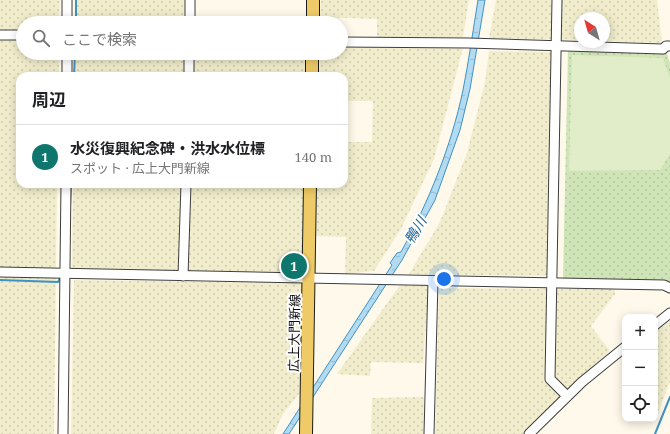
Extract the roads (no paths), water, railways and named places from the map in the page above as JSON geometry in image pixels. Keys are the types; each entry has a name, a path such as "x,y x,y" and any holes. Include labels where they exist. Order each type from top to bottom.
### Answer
{"main road":[{"path":"313,0 313,16"},
{"path":"312,60 312,72"},
{"name":"広上大門新線","path":"306,434 310,188"}],"street":[{"path":"67,16 68,0"},
{"path":"190,0 190,16"},
{"path":"557,0 553,282 550,379 568,396"},
{"path":"0,35 16,35"},
{"path":"348,42 468,43 556,47 663,49 666,46 670,46"},
{"path":"67,60 67,72"},
{"path":"189,72 190,60"},
{"path":"63,434 66,188"},
{"path":"183,276 186,188"},
{"path":"0,272 553,282 664,285 670,288"},
{"path":"429,434 432,281"},
{"path":"658,322 670,313"},
{"path":"528,434 568,396 622,350"}],"water":[{"name":"鴨川","path":"478,0 485,0 470,89 460,130 435,200 402,260 289,434 283,434 392,265 390,263 397,253 401,252 430,193 445,153 458,111 465,79"}],"waterway":[{"path":"76,0 76,16"},
{"path":"74,72 75,60"},
{"path":"70,207 71,188"},
{"path":"0,280 58,282 61,276"},
{"path":"655,434 670,397"}],"place":[{"name":"水災復興紀念碑・洪水水位標","path":"294,266"}]}
